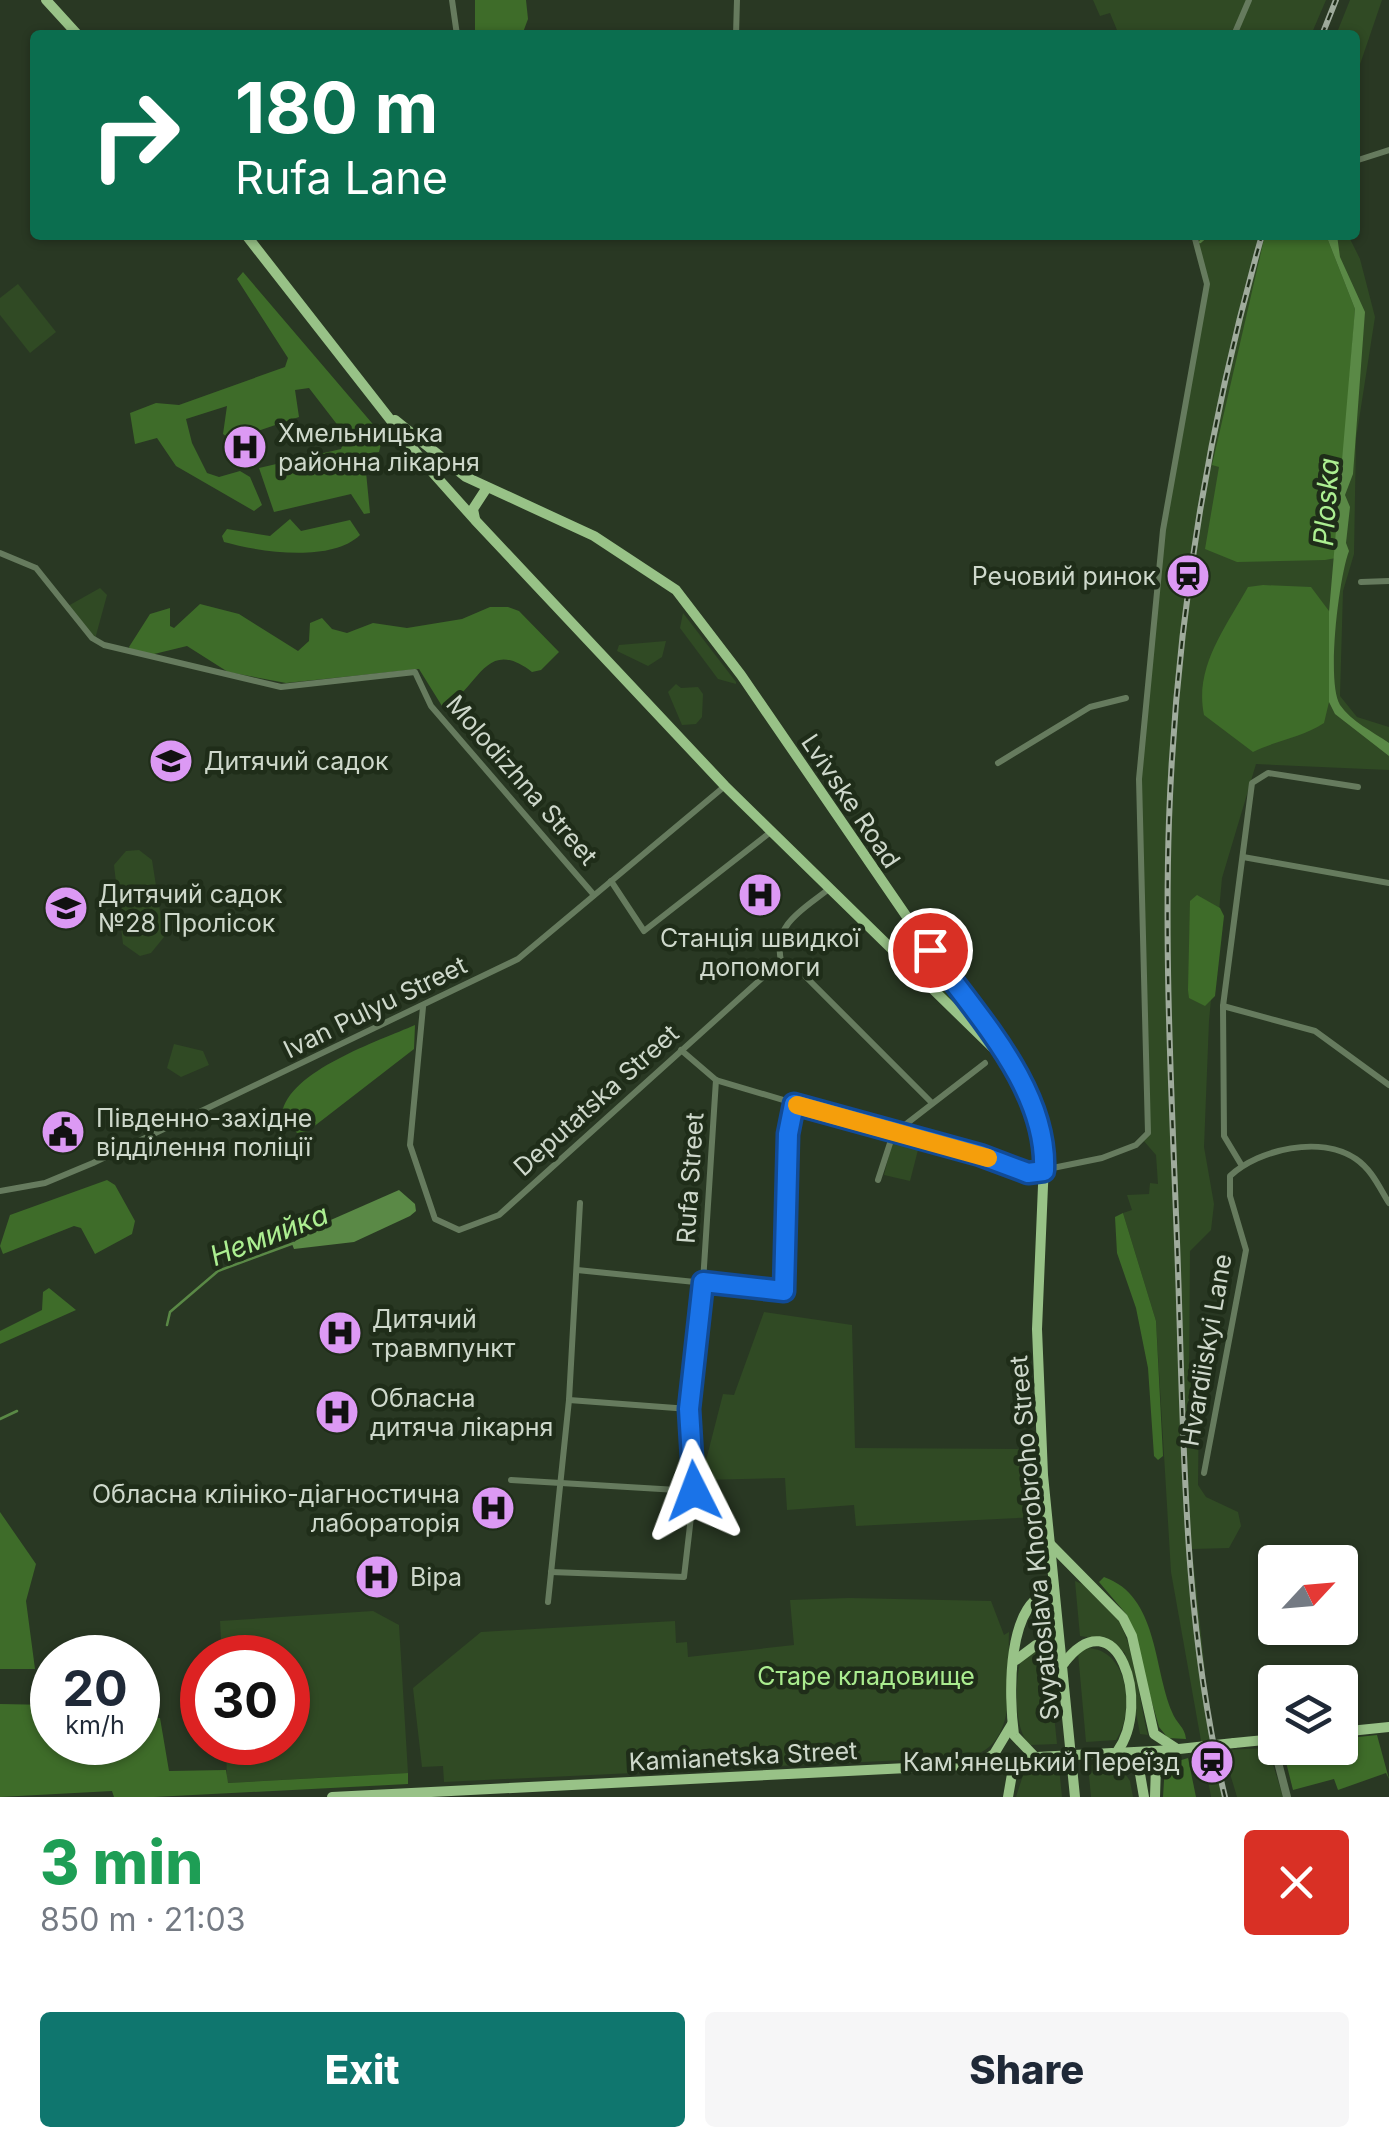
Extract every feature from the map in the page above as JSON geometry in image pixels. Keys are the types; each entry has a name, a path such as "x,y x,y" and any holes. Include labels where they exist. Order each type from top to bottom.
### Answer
{"main road":[{"path":"46,0 73,30"},
{"name":"Lvivske Road","path":"256,240 425,464 475,520 725,786 1011,1067"},
{"name":"Lvivske Road","path":"394,420 486,489 594,536 676,590 741,675 1011,1067"},
{"path":"475,520 473,509 486,489"},
{"path":"895,952 910,936 910,922"},
{"name":"Svyatoslava Khorobroho Street","path":"1011,1067 1036,1115 1044,1171 1036,1329 1049,1543 1077,1797"},
{"path":"1049,1543 1067,1567 1123,1618 1132,1636 1154,1734 1178,1749 1156,1766 1155,1797"},
{"path":"1008,1797 1014,1772 1036,1757 1018,1742 1013,1724 1013,1666 1023,1619 1036,1598 1054,1591"},
{"path":"1013,1666 1020,1654 1036,1645 1064,1663 1078,1647 1094,1642 1106,1644 1119,1656 1128,1676 1133,1721 1115,1752 1139,1768 1144,1797"},
{"path":"981,1763 994,1754 1013,1724"},
{"path":"1358,1731 1388,1729"},
{"name":"Kamianetska Street","path":"332,1797 981,1763 1258,1741"}],"street":[{"path":"452,0 456,30"},
{"path":"736,30 737,0"},
{"path":"1236,30 1249,0"},
{"path":"1360,159 1389,150"},
{"path":"681,1050 716,1080 893,1134 980,1155 1028,1173 1119,1152 1148,1133 1140,780 1162,544 1208,284 1195,240"},
{"name":"Molodizhna Street","path":"0,553 36,568 92,638 104,645 281,688 415,672 430,706 594,895"},
{"path":"1361,582 1389,582"},
{"path":"998,763 1090,708 1126,698"},
{"path":"1358,787 1268,773 1256,778 1223,1006 1224,1136 1242,1166 1282,1152 1324,1147 1359,1161 1389,1203"},
{"name":"Ivan Pulyu Street","path":"0,1192 45,1183 93,1162 518,959 725,786"},
{"path":"611,881 644,931 772,831"},
{"path":"1242,857 1389,883"},
{"path":"830,888 780,929 777,941 781,960 803,974 931,1102"},
{"name":"Deputatska Street","path":"423,1006 410,1145 435,1220 459,1230 499,1215 781,960"},
{"path":"1223,1006 1315,1032 1389,1085"},
{"path":"878,1180 893,1134 985,1062"},
{"name":"Rufa Street","path":"551,1572 684,1577 694,1491 689,1409 703,1282 716,1080"},
{"path":"577,1270 784,1291 788,1134 794,1104"},
{"name":"Hvardiiskyi Lane","path":"1204,1473 1246,1250 1230,1196 1230,1176 1242,1166"},
{"path":"548,1602 569,1400 580,1203"},
{"path":"569,1400 689,1409"},
{"path":"512,1480 694,1491"},
{"path":"1279,1765 1287,1797"}],"green space":[{"path":"1093,0 1326,0 1313,30 1117,30 1110,13 1100,16"},
{"path":"1350,0 1382,0 1360,64 1360,30 1338,30"},
{"path":"1195,240 1350,240 1360,259 1375,317 1356,439 1354,554 1343,591 1340,696 1357,717 1389,727 1389,770 1256,764 1222,878 1209,1021 1204,1147 1214,1204 1211,1230 1190,1251 1189,1377 1199,1400 1198,1485 1206,1497 1238,1512 1241,1526 1229,1548 1192,1549 1205,1671 1200,1672 1225,1797 1211,1797 1171,1572 1156,1321 1123,1213 1132,1210 1127,1195 1149,1194 1150,1183 1158,1184 1156,1155 1143,1140 1148,1133 1139,779 1157,576 1207,285"},
{"path":"18,284 56,332 30,353 0,315 0,298"},
{"path":"100,588 107,595 95,639 68,606"},
{"path":"683,613 736,684 718,679 680,628"},
{"path":"666,641 662,657 648,666 617,651 619,645"},
{"path":"676,684 681,688 698,687 703,694 702,717 696,724 682,725 668,692"},
{"path":"139,850 152,860 164,937 151,953 140,956 123,944 114,865 126,851"},
{"path":"910,930 1011,1067 895,952"},
{"path":"174,1044 203,1051 209,1065 181,1077 167,1068"},
{"path":"893,1139 919,1146 910,1181 884,1175"},
{"path":"764,1312 852,1325 855,1448 1032,1449 1037,1517 856,1526 854,1505 787,1510 785,1478 701,1480 723,1394 734,1395"},
{"path":"1075,1581 1095,1592 1121,1625 1135,1669 1148,1735 1140,1734 1125,1653 1107,1640 1080,1636"},
{"name":"Старе кладовище","path":"790,1600 991,1601 1004,1635 1009,1632 1009,1687 1004,1724 985,1750 968,1757 444,1782 443,1766 422,1767 413,1688 481,1632 675,1621 676,1643 687,1642 688,1657 794,1645"},
{"path":"373,1611 399,1625 408,1773 227,1783 227,1765 310,1765 310,1635 221,1635 220,1621"},
{"path":"1087,1648 1101,1651 1120,1670 1126,1699 1116,1740 1086,1742 1078,1653"},
{"path":"1035,1650 1048,1658 1057,1744 1030,1745 1021,1728 1017,1704 1019,1668 1021,1659"},
{"path":"1258,1748 1258,1765 1273,1765 1283,1797 1237,1797 1223,1750"},
{"path":"1118,1763 1130,1781 1133,1797 1091,1797 1088,1765"},
{"path":"1059,1767 1062,1797 1016,1797 1024,1772"}],"shaded area":[{"path":"475,0 526,0 528,19 524,30 475,30"},
{"path":"1264,240 1328,240 1355,309 1336,558 1237,562 1205,549 1219,467 1212,465"},
{"path":"1328,240 1338,240 1340,257 1365,312 1353,474 1345,495 1350,507 1346,543 1349,551 1336,629 1336,693 1350,716 1389,743 1389,756 1335,714 1329,702 1329,612 1355,309"},
{"path":"243,272 383,436 379,452 362,454 357,459 366,472 370,513 364,514 351,494 274,512 259,468 341,449 346,436 309,388 295,390 299,417 231,440 223,434 227,406 186,419 192,443 207,473 219,477 240,471 250,477 262,505 254,511 176,466 157,438 135,444 130,413 156,403 179,405 285,367 288,358 237,279"},
{"path":"290,519 301,531 350,520 360,535 332,549 295,553 239,546 224,542 222,536 227,529 270,536"},
{"path":"1248,587 1311,587 1329,611 1329,702 1324,723 1253,752 1204,715 1202,697 1208,664 1222,632"},
{"path":"200,604 239,614 298,651 309,641 310,623 322,618 332,629 347,633 373,623 407,628 462,619 490,607 508,607 519,611 559,652 541,670 532,672 516,662 502,659 492,663 442,706 419,669 286,683 228,672 187,646 150,655 132,653 129,647 150,614 170,608 170,626 174,628"},
{"path":"1197,895 1220,908 1224,916 1215,996 1205,1006 1189,998 1188,990 1190,901"},
{"path":"415,1025 414,1049 308,1131 297,1133 282,1114 288,1098 317,1071"},
{"path":"793,1138 796,1257 790,1264"},
{"path":"107,1180 115,1185 135,1221 132,1234 95,1254 81,1228 74,1226 3,1254 0,1246 10,1215"},
{"path":"399,1190 415,1204 416,1211 410,1216 354,1242 294,1249 292,1244 308,1230"},
{"path":"1123,1213 1156,1321 1163,1456 1158,1460 1154,1456 1148,1368 1136,1308 1117,1253 1115,1217"},
{"path":"49,1288 76,1310 0,1344 0,1331 42,1310 43,1292"},
{"path":"0,1512 36,1564 26,1601 30,1669 0,1669"},
{"path":"1104,1577 1122,1586 1144,1616 1172,1712 1186,1739 1168,1738 1159,1727 1127,1615 1099,1582"},
{"path":"0,1704 30,1705 30,1765 160,1765 160,1718 169,1771 226,1770 228,1783 408,1773 408,1784 154,1797 114,1797 112,1791 0,1797"},
{"path":"1377,1735 1389,1779 1386,1773 1338,1790 1334,1779 1293,1790 1287,1765 1358,1765 1358,1737"},
{"path":"1188,1758 1196,1797 1163,1797 1165,1765"}],"waterway":[{"name":"Немийка","path":"167,1325 170,1312 218,1271 294,1243"},
{"name":"Немийка","path":"0,1419 17,1411"}],"railway":[{"path":"1324,30 1336,0"},
{"path":"1225,1797 1201,1667 1184,1469 1170,1045 1169,820 1179,672 1198,524 1226,379 1261,240"}],"slow traffic":[{"path":"797,1105 988,1158"}],"place":[{"name":"Хмельницька районна лікарня","path":"245,447"},
{"name":"Речовий ринок","path":"1188,576"},
{"name":"Дитячий садок","path":"171,761"},
{"name":"Станція швидкої допомоги","path":"760,895"},
{"name":"Дитячий садок №28 Пролісок","path":"66,908"},
{"name":"Південно-західне відділення поліції","path":"63,1132"},
{"name":"Дитячий травмпункт","path":"340,1333"},
{"name":"Обласна дитяча лікарня","path":"337,1412"},
{"name":"Обласна клініко-діагностична лабораторія","path":"493,1508"},
{"name":"Віра","path":"377,1577"},
{"name":"Кам'янецький Переїзд","path":"1212,1762"}],"route":[{"path":"694,1491 689,1409 703,1282 784,1291 788,1134 794,1104 980,1155 1028,1173 1044,1171 1042,1142 1027,1092 930,950"}],"water label":[{"name":"Ploska","path":"1326,502"}]}
